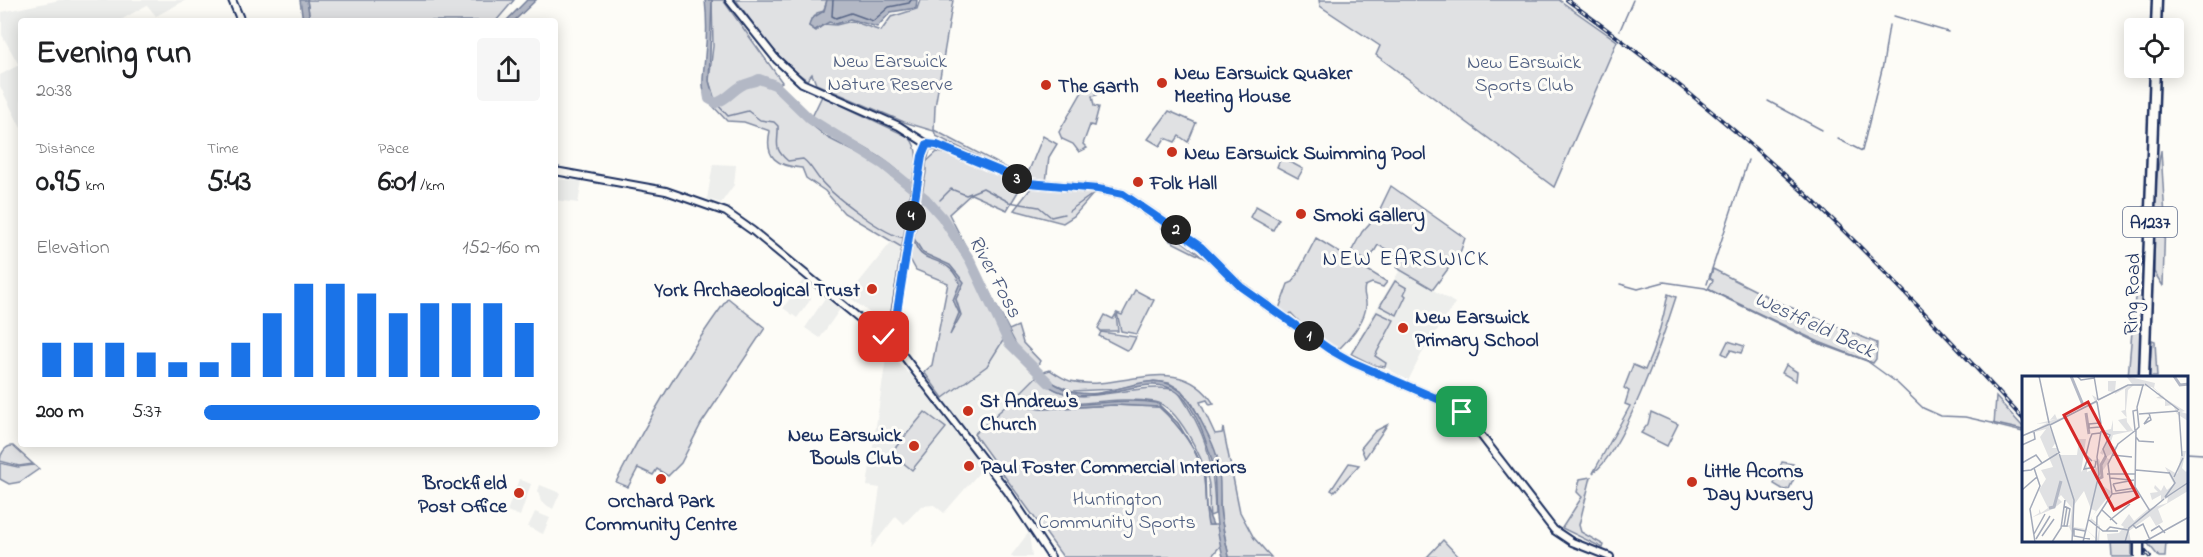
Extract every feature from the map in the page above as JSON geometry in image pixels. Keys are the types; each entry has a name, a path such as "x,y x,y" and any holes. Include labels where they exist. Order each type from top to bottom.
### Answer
{"highway":[{"path":"2156,18 2157,0"},
{"name":"Ring Road","path":"2144,376 2155,78"}],"street":[{"path":"232,0 240,18"},
{"path":"729,0 794,78 901,127 927,144 946,148 1029,183 1114,191 1130,198 1201,247 1241,287 1329,349 1352,362 1454,406 1462,412 1560,535 1611,557"},
{"path":"892,341 914,199 922,156 927,144"},
{"path":"558,172 666,191 726,212 753,231 865,323 884,334 892,332"},
{"path":"884,334 886,342 892,341"},
{"path":"892,341 1008,492 1051,557"}],"shaded area":[{"path":"60,0 186,0 156,16 147,5 124,18 18,18 18,63 2,35 2,12"},
{"path":"18,66 18,122 0,86 0,75"},
{"path":"713,164 736,165 734,185 721,203 707,199"},
{"path":"558,179 582,181 578,203 558,200"},
{"name":"York Archaeological Trust","path":"892,241 903,248 890,319 884,324 848,296"},
{"name":"New Earswick Primary School","path":"1400,270 1455,303 1421,355 1408,381 1385,367 1357,357 1351,351"},
{"path":"803,280 811,288 811,299 797,318 783,308"},
{"path":"825,298 840,309 820,338 805,328"},
{"path":"1009,331 1040,373 974,434 958,431 984,467 944,513 934,505 921,506 904,524 896,516 871,548 880,488 867,486 887,352 916,380 924,372 943,398 987,366"},
{"path":"519,479 531,484 520,516 507,511"},
{"path":"540,485 560,493 553,509 541,502 538,491"},
{"path":"535,512 550,518 543,534 528,527"},
{"path":"1029,532 1032,557 1010,557"}],"green space":[{"path":"307,0 514,0 499,18 310,18"},
{"path":"712,0 723,0 782,82 779,84 762,77 740,84 726,96 715,100 709,81 713,46"},
{"name":"New Earswick Nature Reserve","path":"736,0 827,0 824,11 817,13 809,26 816,31 824,24 836,25 852,21 881,31 891,17 917,9 920,0 953,0 935,107 934,130 1026,178 1043,136 1057,144 1049,157 1046,182 1025,180 936,136 934,131 904,122 816,84 812,74 807,80 777,54"},
{"name":"New Earswick Sports Club","path":"1319,0 1559,0 1617,41 1554,187 1376,55 1380,46 1320,6"},
{"path":"759,80 773,86 808,122 828,138 873,161 910,191 903,248 844,213 825,191 806,178 802,168 779,163 774,159 769,148 770,131 744,122 727,121 712,105"},
{"path":"1086,85 1094,88 1097,95 1092,96 1094,106 1099,107 1094,126 1090,125 1083,144 1087,148 1079,152 1073,144 1062,139 1059,132"},
{"path":"822,96 909,137 916,155 916,168 911,187 904,177 881,158 811,119"},
{"path":"1169,111 1196,123 1188,142 1179,136 1175,142 1165,138 1160,146 1148,139"},
{"path":"2161,150 2165,218 2163,286 2154,272 2154,194"},
{"path":"937,152 949,154 1022,185 1007,210 971,194 949,214 1009,330 1018,326 1023,343 1040,361 1036,369 1021,354 1009,331 987,366 943,398 924,372 932,365 948,283 916,270 910,259 926,162"},
{"path":"1281,157 1303,169 1298,178 1277,167"},
{"path":"1391,186 1465,238 1460,253 1433,289 1397,268 1403,258 1378,245 1368,262 1351,252 1362,232 1377,215"},
{"path":"1032,187 1095,192 1074,216 1063,223 1014,210"},
{"path":"1256,206 1279,219 1273,230 1250,217"},
{"path":"1161,226 1206,259 1170,241"},
{"path":"1316,238 1387,282 1383,287 1372,283 1365,286 1366,306 1363,317 1340,348 1335,348 1307,330 1291,313 1289,315 1279,309 1288,284 1293,282"},
{"path":"1713,269 1780,303 1877,343 1876,359 1873,363 1819,342 1708,289 1713,280 1710,278"},
{"path":"1395,281 1407,288 1404,294 1406,296 1397,315 1380,306"},
{"path":"2143,283 2139,376 2128,376 2136,286"},
{"path":"1135,290 1154,300 1137,334 1121,331 1117,313 1122,315"},
{"path":"1668,294 1676,297 1641,392 1617,442 1605,461 1593,473 1630,406 1625,404 1629,391 1624,388 1633,365 1645,370 1649,361 1659,333"},
{"path":"728,298 765,328 701,424 681,463 668,476 657,469 653,475 638,468 628,487 616,482 668,388"},
{"path":"1377,312 1394,320 1375,356 1386,363 1385,367 1373,365 1351,354"},
{"path":"1116,314 1118,331 1101,331 1098,328 1105,315 1113,319"},
{"path":"1101,332 1136,337 1130,349 1126,350 1099,336"},
{"path":"2152,340 2155,341 2157,376 2149,376"},
{"path":"1728,341 1744,346 1741,353 1731,350 1727,356 1722,353"},
{"path":"1786,365 1797,372 1796,381 1782,373"},
{"path":"1050,370 1070,381 1109,382 1148,376 1166,376 1183,379 1200,388 1214,404 1210,405 1207,400 1200,402 1215,434 1222,433 1223,428 1240,512 1254,538 1271,557 1229,557 1221,517 1217,457 1193,405 1181,390 1169,383 1154,381 1116,389 1072,391 1053,383 1040,373"},
{"path":"1037,376 1052,388 1068,394 1086,396 1141,389 1177,390 1195,420 1207,449 1213,479 1215,514 1210,516 1208,480 1195,447 1181,423 1164,406 1155,402 1137,400 1049,405 1012,401"},
{"path":"1996,397 2022,426 2022,432 1994,425"},
{"name":"Huntington Community Sports","path":"1008,404 1041,409 1114,405 1159,407 1181,430 1198,458 1204,478 1207,519 1209,525 1217,525 1221,545 1211,557 1063,557 974,434"},
{"name":"New Earswick Bowls Club","path":"925,412 946,428 912,470 891,453"},
{"path":"1651,412 1678,424 1667,446 1641,433 1648,424"},
{"path":"1387,425 1365,458 1361,448 1375,431"},
{"path":"13,446 33,464 19,466 0,461 3,451"},
{"path":"1782,462 1793,464 1798,470 1789,489 1784,490 1774,484"},
{"path":"0,463 18,467 34,465 39,469 20,482 9,484 0,479"},
{"path":"1349,463 1359,465 1334,492 1331,490"},
{"path":"1591,477 1579,525 1581,532 1604,545 1603,548 1562,528 1582,497 1577,492 1580,479"},
{"path":"1443,540 1459,557 1427,557"},
{"path":"2111,542 2132,544 2132,557 2112,557"},
{"path":"2147,542 2166,542 2165,557 2159,557"}],"water":[{"path":"300,0 307,0 310,18 303,18"},
{"path":"527,0 536,0 517,18 509,18"},
{"path":"705,0 712,0 709,81 715,102 712,105 703,88"},
{"path":"827,0 917,0 916,8 891,12 877,27 850,19 836,24 829,22 815,30 809,26 811,19 824,11"},
{"path":"913,237 923,253 950,265 964,282 956,299 961,315 950,335 959,313 953,300 960,283 950,268 922,255"},
{"path":"1040,373 1067,390 1086,394 1156,381 1171,385 1186,397 1200,419 1217,457 1222,526 1229,557 1223,557 1216,521 1214,471 1211,457 1198,422 1183,397 1163,386 1147,385 1092,395 1073,395 1055,389 1037,376"},
{"path":"1012,401 1048,406 1120,401 1157,403 1178,423 1196,453 1205,474 1206,508 1204,478 1198,458 1181,430 1159,407 1114,405 1041,409 1008,404"},
{"path":"1206,508 1213,525 1208,525 1206,513"}],"waterway":[{"path":"1620,30 1633,0"},
{"path":"1894,16 1948,32"},
{"path":"1838,139 1862,151 1883,65 1889,25"},
{"name":"River Foss","path":"708,93 709,99 716,103 724,100 743,85 759,79 775,85 810,119 884,165 926,199 942,217 970,260 1009,343 1049,383"},
{"path":"1768,101 1822,130"},
{"path":"716,103 728,116 748,111 760,120 774,122 778,126 778,149 788,161 803,159 821,181 848,205 886,231 905,238"},
{"path":"1707,284 1748,160"},
{"name":"Westfield Beck","path":"940,200 951,189 966,195 983,188 1009,202 1039,207 1051,217 1064,214"},
{"name":"Westfield Beck","path":"1069,211 1090,196"},
{"name":"Westfield Beck","path":"1620,284 1638,289 1664,282 1705,288 1818,343 1867,361 1896,382 1923,408 1941,416 1965,417 2022,430"},
{"name":"Westfield Beck","path":"2188,453 2203,454"}],"railway":[{"path":"1567,0 1705,106 1804,192 1907,295 2022,418"},
{"path":"2137,542 2150,557"}],"place":[{"name":"New Earswick Quaker Meeting House","path":"1162,83"},
{"name":"The Garth","path":"1046,85"},
{"name":"New Earswick Swimming Pool","path":"1172,152"},
{"name":"Folk Hall","path":"1138,182"},
{"name":"Smoki Gallery","path":"1301,214"},
{"name":"York Archaeological Trust","path":"872,289"},
{"name":"New Earswick Primary School","path":"1403,328"},
{"name":"St Andrew's Church","path":"968,411"},
{"name":"New Earswick Bowls Club","path":"914,446"},
{"name":"Paul Foster Commercial Interiors","path":"969,466"},
{"name":"Orchard Park Community Centre","path":"661,479"},
{"name":"Little Acorns Day Nursery","path":"1692,482"},
{"name":"Brockfield Post Office","path":"519,493"}],"district":[{"name":"NEW EARSWICK","path":"1406,257"}],"route":[{"path":"884,337 886,332 892,332 895,324 922,156 927,144 937,145 1029,183 1098,189 1123,194 1201,247 1241,287 1329,349 1352,362 1454,406 1462,412"}]}
